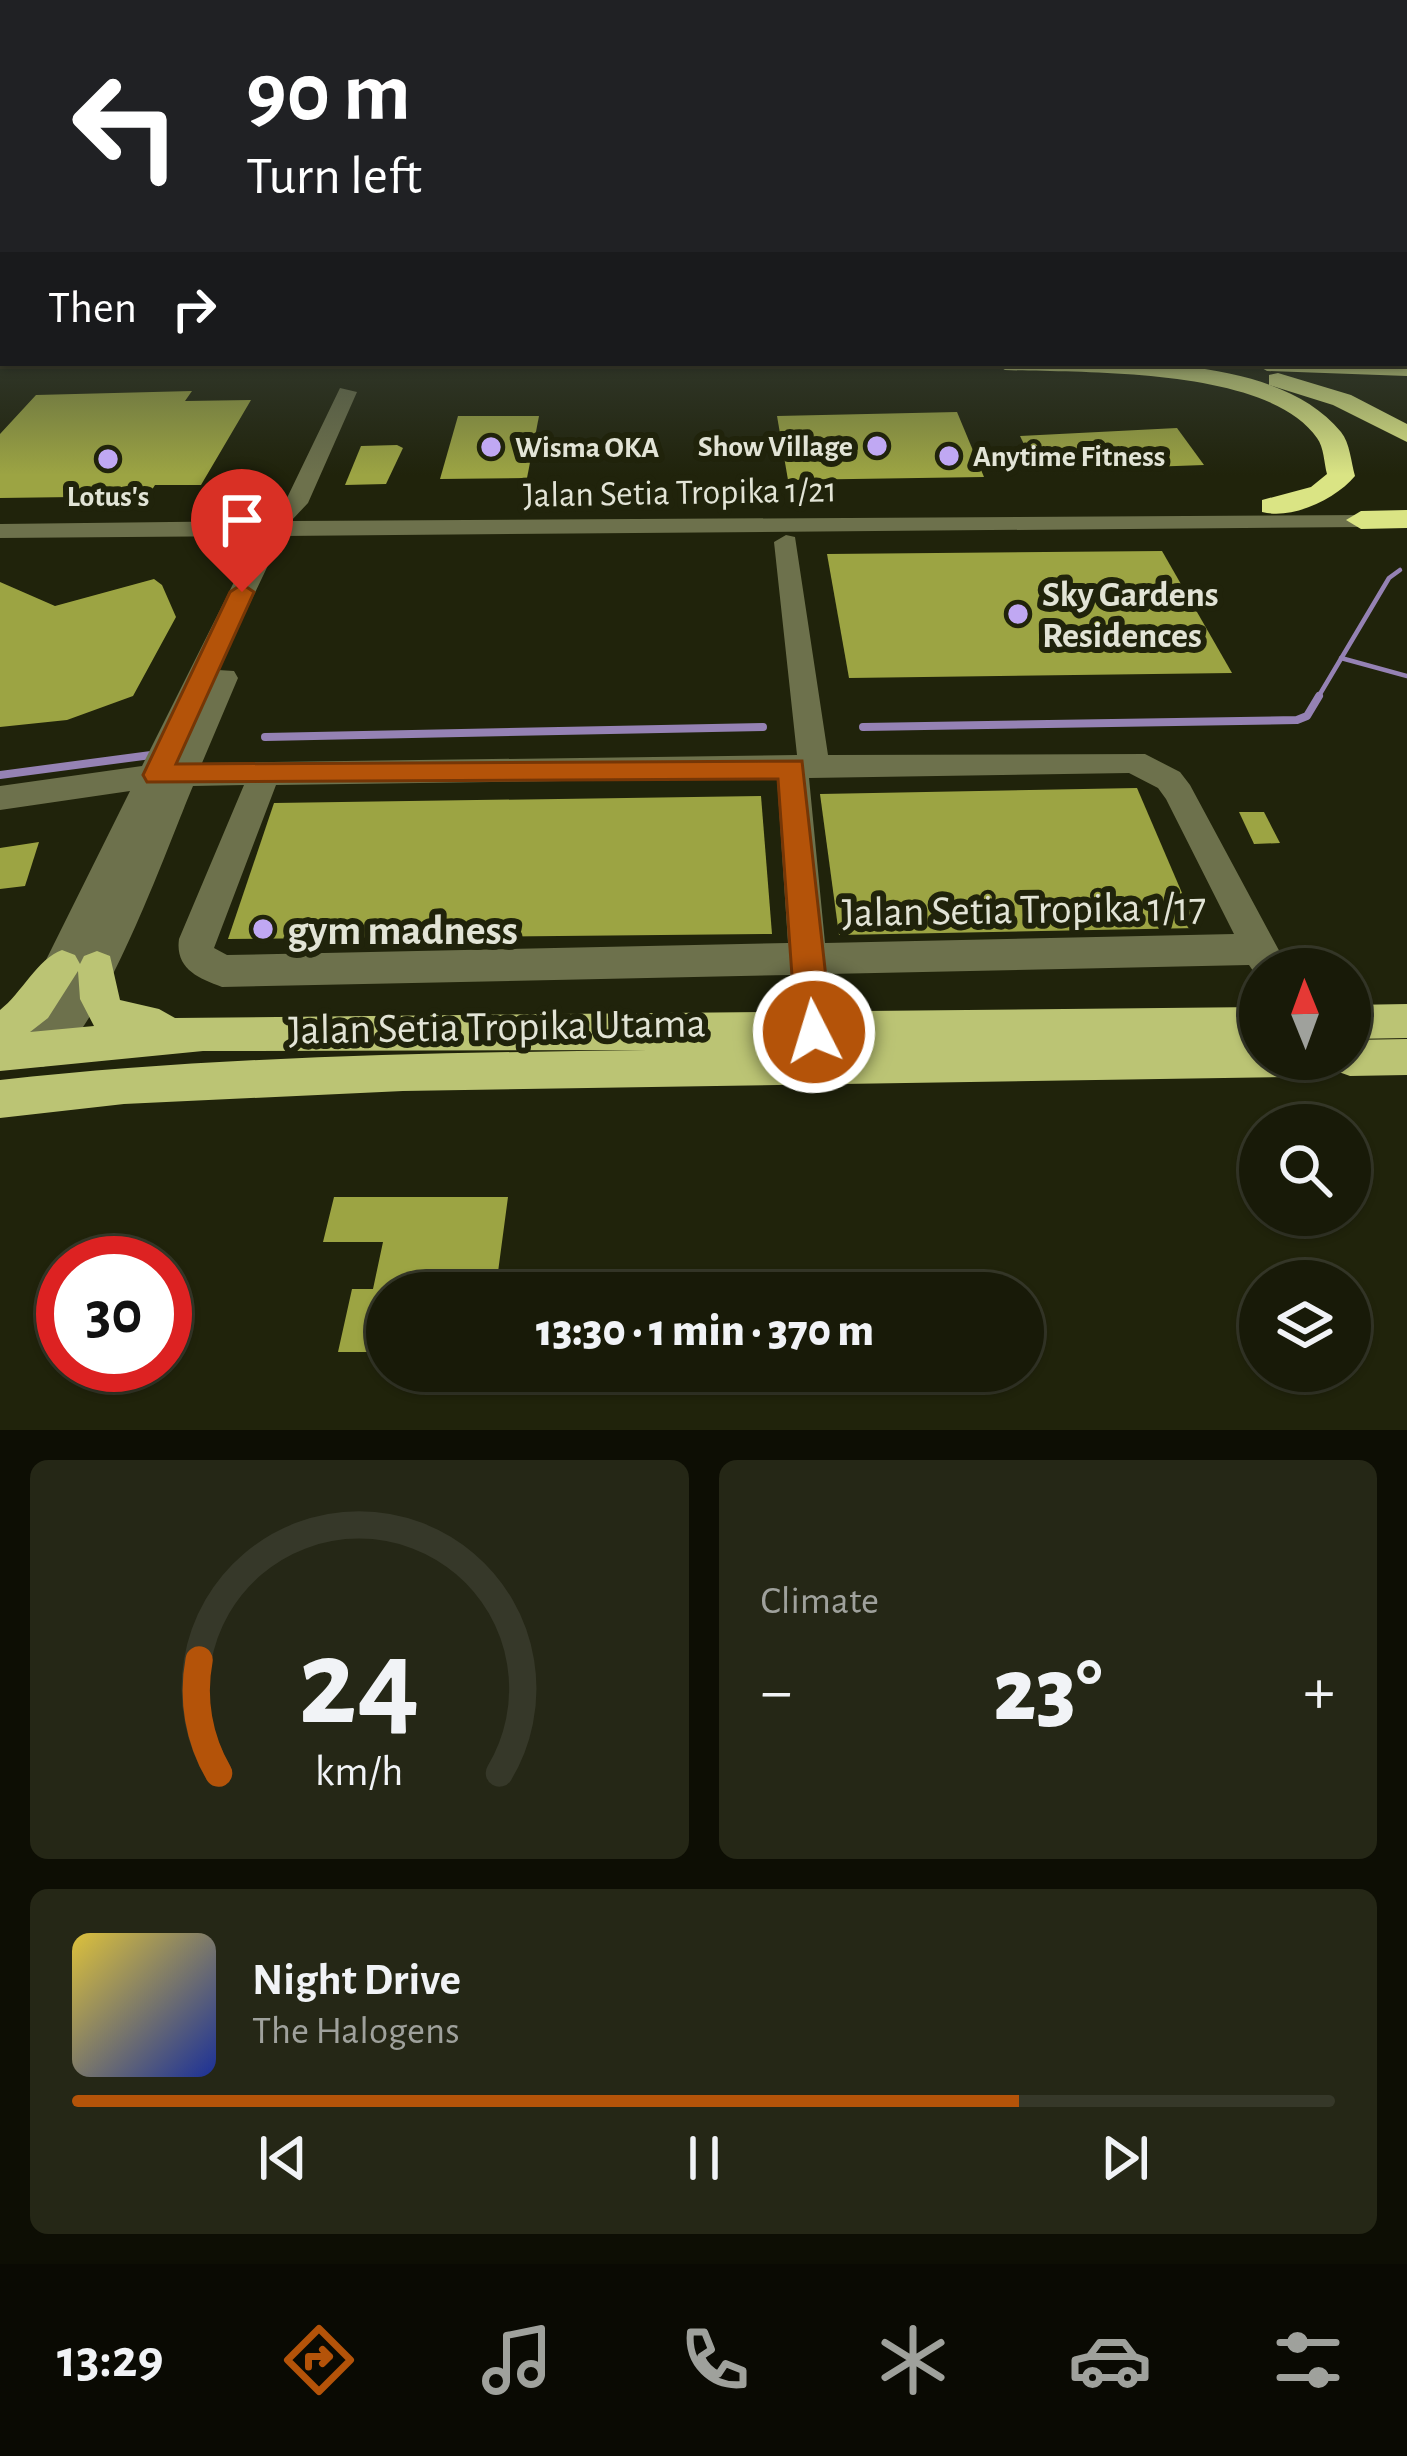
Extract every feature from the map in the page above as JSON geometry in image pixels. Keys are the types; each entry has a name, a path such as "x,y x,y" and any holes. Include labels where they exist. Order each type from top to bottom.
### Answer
{"highway":[{"path":"1051,366 1204,376 1256,390 1304,412 1328,430 1343,454 1341,476 1321,493 1272,506"},
{"path":"1182,366 1272,378 1342,400 1407,434"},
{"path":"1319,366 1407,369"},
{"path":"1360,520 1407,519"}],"main road":[{"path":"0,1033 79,967 108,1014 203,1033"},
{"path":"1371,1022 1407,1021"},
{"name":"Jalan Setia Tropika Utama","path":"0,1099 124,1085 893,1048 1239,1025"},
{"name":"Jalan Setia Tropika Utama","path":"0,1053 203,1033 814,1032 893,1048 1239,1058"},
{"path":"0,1082 43,1049 56,1067 124,1085"},
{"path":"1371,1058 1407,1057"}],"street":[{"path":"43,1049 69,1018 79,967 170,775 274,529 346,392"},
{"name":"Jalan Setia Tropika 1/21","path":"782,524 1272,506"},
{"name":"Jalan Setia Tropika 1/21","path":"0,519 274,529"},
{"name":"Jalan Setia Tropika 1/21","path":"0,531 274,529 335,524 1360,520"},
{"path":"274,529 335,524"},
{"path":"782,524 803,768 807,956 814,1032"},
{"path":"0,798 170,775 1134,762 1169,780 1179,794 1259,948"},
{"name":"Jalan Setia Tropika 1/17","path":"264,775 197,939 195,955 222,971 807,956 1239,959"}],"building":[{"name":"Lotus's","path":"192,391 185,401 251,400 201,485 155,485 148,496 0,498 0,434 36,395"},
{"name":"Show Village","path":"957,412 984,477 788,480 777,416"},
{"name":"Wisma OKA","path":"458,416 539,416 527,478 440,479"},
{"path":"1177,428 1204,465 1037,471 1020,436"},
{"path":"361,446 403,448 386,484 345,485"},
{"name":"Sky Gardens Residences","path":"1162,551 1232,673 849,678 827,554"},
{"path":"154,579 162,585 176,617 133,696 67,720 0,727 0,582 55,606"},
{"path":"1137,788 1197,928 839,935 820,794"},
{"path":"761,796 772,934 228,939 274,803"},
{"path":"1239,812 1264,812 1280,843 1254,844"},
{"path":"39,842 25,886 0,889 0,848"},
{"path":"334,1197 508,1197 498,1272 377,1272 383,1242 323,1242"},
{"path":"352,1289 366,1289 366,1352 338,1352"}],"waterway":[{"path":"1341,658 1389,578 1400,570"},
{"path":"1317,699 1341,658"},
{"path":"1341,658 1407,676"},
{"path":"863,727 1297,720 1307,716 1319,696"},
{"path":"265,737 763,727"},
{"path":"0,775 151,755"}],"place":[{"name":"Show Village","path":"877,446"},
{"name":"Wisma OKA","path":"491,447"},
{"name":"Anytime Fitness","path":"949,456"},
{"name":"Lotus's","path":"108,459"},
{"name":"Sky Gardens Residences","path":"1018,614"},
{"name":"gym madness","path":"263,929"}],"route":[{"path":"242,592 157,775 792,768 814,1032"}]}
